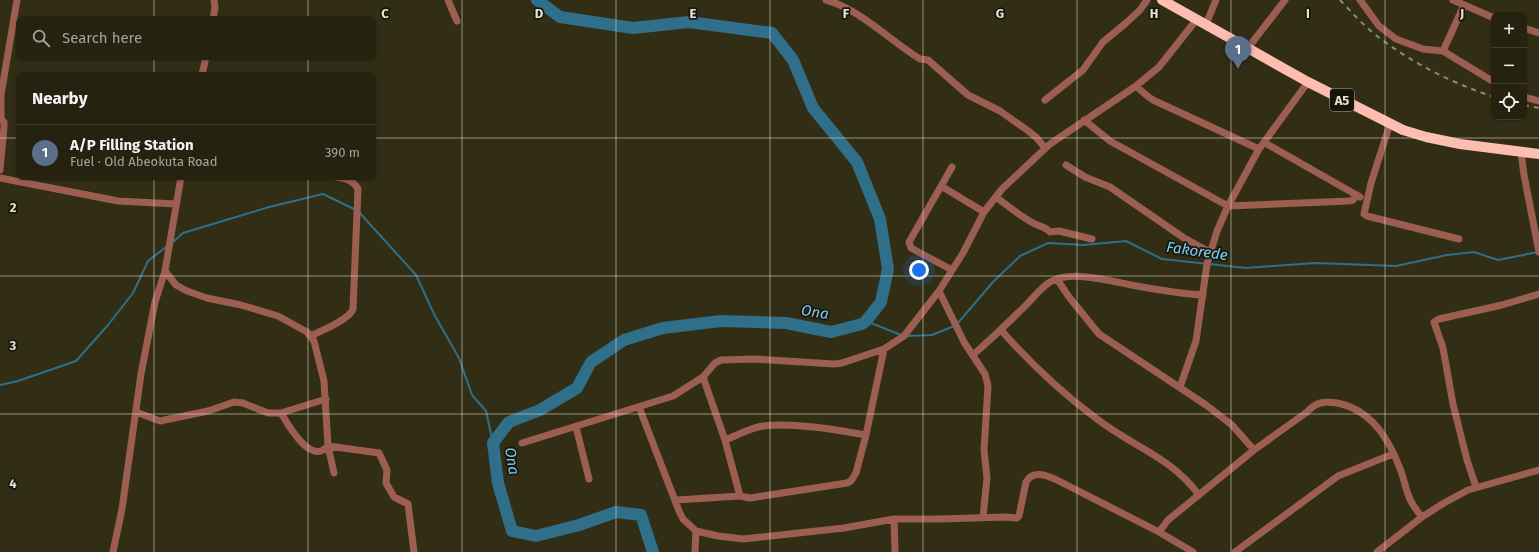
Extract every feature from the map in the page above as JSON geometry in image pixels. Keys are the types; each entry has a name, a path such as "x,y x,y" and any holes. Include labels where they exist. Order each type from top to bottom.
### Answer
{"highway":[{"name":"A5","path":"1162,0 1308,82 1403,130 1433,139 1487,148 1539,154"}],"street":[{"path":"0,170 4,127 4,122 0,119 1,95 17,0"},
{"path":"213,16 214,0"},
{"path":"448,0 457,21"},
{"path":"826,0 835,2 869,22 920,59 928,60 968,95 1000,111 1036,137 1045,148"},
{"path":"1045,100 1083,70 1103,42 1140,10 1147,0"},
{"path":"522,443 673,396 704,377 715,363 721,360 834,364 842,363 884,349 904,336 939,291 963,253 984,212 1002,189 1045,148 1136,86 1165,61 1201,22 1216,0"},
{"path":"1248,48 1285,0"},
{"path":"1360,0 1379,26 1396,39 1423,49 1443,50 1491,80"},
{"path":"1453,0 1491,17"},
{"path":"1443,50 1464,4"},
{"path":"1527,29 1539,33"},
{"path":"203,72 205,60"},
{"path":"1180,387 1196,341 1210,252 1216,231 1259,150 1308,82"},
{"path":"1136,86 1153,100 1259,150"},
{"path":"1527,98 1539,101"},
{"path":"1084,120 1110,141 1228,206 1349,202 1357,195"},
{"path":"1390,124 1366,200 1364,214 1459,239"},
{"path":"1265,142 1366,200"},
{"path":"1521,152 1539,252"},
{"path":"1066,165 1085,178 1115,191 1184,238 1210,252"},
{"path":"952,166 909,242 911,248 952,270"},
{"path":"0,178 118,201 176,204"},
{"path":"113,552 122,509 141,374 155,302 164,271 180,180"},
{"path":"310,336 346,317 353,309 358,189 355,184 348,180"},
{"path":"941,186 984,212"},
{"path":"996,197 1011,209 1033,223 1044,226 1050,232 1058,231 1092,239"},
{"path":"164,271 176,285 187,291 207,298 242,305 278,316 307,332 314,341 319,356 324,381 328,446 334,473"},
{"path":"973,355 1001,330 1042,289 1050,282 1057,279 1084,277 1106,279 1136,286 1203,295"},
{"path":"1057,279 1069,297 1100,334 1180,387 1227,421 1254,450"},
{"path":"939,291 964,342 985,374 988,386 984,450 987,478 984,517"},
{"path":"1476,487 1467,460 1453,404 1443,348 1434,322 1439,319 1502,305 1539,294"},
{"path":"1001,330 1026,358 1066,395 1098,420 1156,455 1175,469 1199,495"},
{"path":"676,500 740,496 750,498 847,483 851,481 856,473 866,435 884,349"},
{"path":"704,377 726,440 740,496"},
{"path":"136,412 160,421 166,421 208,411 234,402 240,402 268,413 281,413 326,399"},
{"path":"1159,532 1168,520 1254,450 1302,416 1313,405 1321,402 1330,402 1357,409 1367,415 1384,437 1402,473 1410,500 1422,517"},
{"path":"639,407 653,446 683,518 696,531 742,539 844,528 894,519 984,517 1017,518 1019,516 1026,482 1029,477 1038,474 1055,479 1159,532 1193,552"},
{"path":"281,413 294,436 308,447 320,452 325,450 328,446"},
{"path":"726,440 752,429 774,425 866,435"},
{"path":"576,427 590,479"},
{"path":"328,446 379,453 387,470 386,483 394,497 408,504 414,552"},
{"path":"1235,552 1338,476 1393,454"},
{"path":"1378,552 1422,517 1444,503 1476,487 1539,470"},
{"path":"894,519 895,552"},
{"path":"695,552 696,531"}],"waterway":[{"name":"Ona","path":"537,0 560,17 633,28 689,22 772,33 793,60 813,108 857,162 880,219 888,269 881,302 862,324 831,332 786,323 721,321 663,328 624,340 591,362 577,388 540,410 509,422 493,443 498,483 512,531 536,536 579,525 616,512 641,515 653,552"},
{"path":"173,242 183,233 269,207 323,194 356,210"},
{"path":"359,212 416,275 435,316 459,358 472,395 486,411 493,443"},
{"name":"Fakorede","path":"957,324 993,282 1020,256 1048,243 1083,245 1126,241 1162,259 1246,268 1315,263 1396,266 1447,255 1474,252 1498,260 1538,252"},
{"path":"0,385 18,381 76,361 108,325 133,293 148,261 166,247"},
{"name":"Fakorede","path":"866,321 901,335"},
{"name":"Fakorede","path":"908,336 932,335 954,326"}],"railway":[{"path":"1340,0 1373,32 1410,59 1451,80 1491,96"},
{"path":"1527,106 1539,108"}],"place":[{"name":"A/P Filling Station","path":"1238,69"}]}
